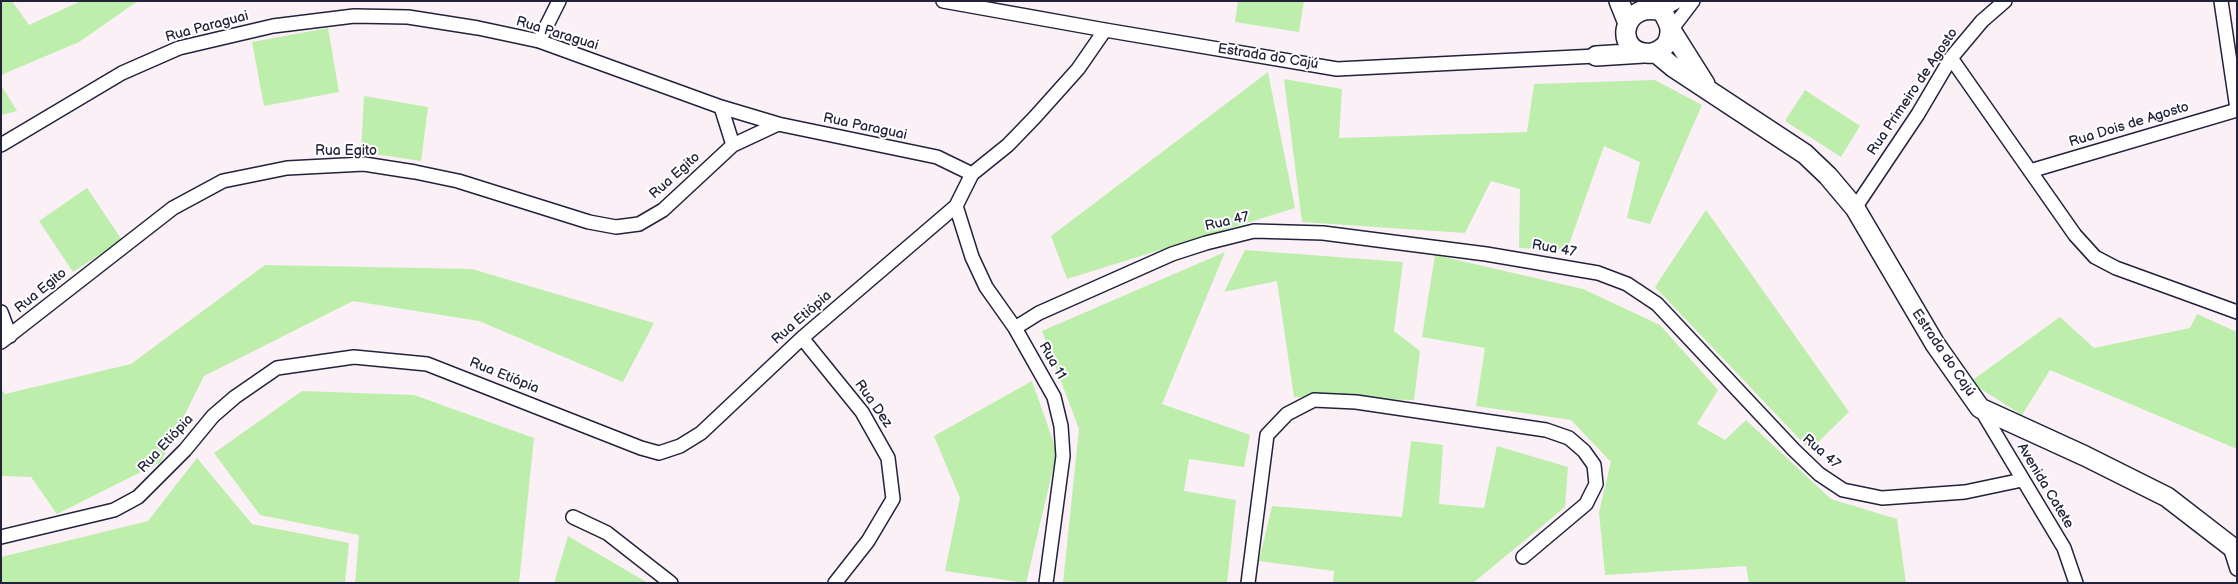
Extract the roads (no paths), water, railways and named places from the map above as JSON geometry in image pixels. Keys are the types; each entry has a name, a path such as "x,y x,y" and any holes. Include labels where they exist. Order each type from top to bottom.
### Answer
{"main road":[{"path":"1620,1 1626,28"},
{"path":"1596,56 1626,28 1632,14 1646,7 1659,6"},
{"name":"Estrada do Cajú","path":"1659,6 1668,19 1671,30 1708,89"},
{"name":"Estrada do Cajú","path":"1626,28 1632,47 1650,53 1708,89 1805,154 1828,176 1855,208 1935,344 1980,408 2085,456 2167,497 2233,547"},
{"path":"1650,53 1667,44 1671,30"},
{"name":"Estrada do Cajú","path":"1596,56 1650,53"}],"street":[{"path":"539,41 558,1"},
{"name":"Estrada do Cajú","path":"943,1 1105,30 1337,68 1596,56"},
{"path":"1659,6 1678,1"},
{"path":"1671,30 1693,1"},
{"name":"Rua Primeiro de Agosto","path":"1855,208 1918,114 1952,58 1982,21 2006,1"},
{"path":"2221,1 2237,109"},
{"name":"Rua Paraguai","path":"1,145 122,73 179,48 273,26 354,16 408,17 478,28 539,41 721,107 778,124 937,157 972,174"},
{"path":"956,206 972,174 1008,146 1035,117 1078,69 1105,30"},
{"path":"1952,58 2075,235 2095,257 2116,268 2237,312"},
{"path":"721,107 733,146"},
{"name":"Rua Dois de Agosto","path":"2030,171 2237,109"},
{"name":"Rua Egito","path":"6,339 117,250 173,208 223,181 287,168 364,164 415,172 458,181 589,222 616,227 639,224 663,210 733,146 778,124"},
{"name":"Rua 11","path":"956,206 972,257 986,287 1015,328 1054,396 1061,426 1063,456 1046,583"},
{"name":"Rua Etiópia","path":"1,537 114,510 138,497 185,450 213,416 236,397 277,368 354,357 427,364 641,448 659,453 680,446 701,433 802,338 956,206"},
{"name":"Rua 47","path":"1015,328 1039,313 1172,254 1206,243 1254,231 1323,233 1486,254 1598,273 1627,284 1657,304 1794,450 1819,474 1843,490 1882,498 1965,492 2022,480"},
{"path":"1,312 6,339"},
{"name":"Rua Dez","path":"802,338 862,412 877,436 888,458 892,499 868,541 835,583"},
{"path":"1248,583 1267,435 1287,414 1314,400 1371,404 1546,430 1569,438 1584,451 1594,465 1596,484 1586,504 1523,557"},
{"name":"Avenida Catete","path":"1980,408 2064,548 2076,583"},
{"path":"573,516 607,533 671,583"},
{"path":"2233,547 2237,569"}]}
